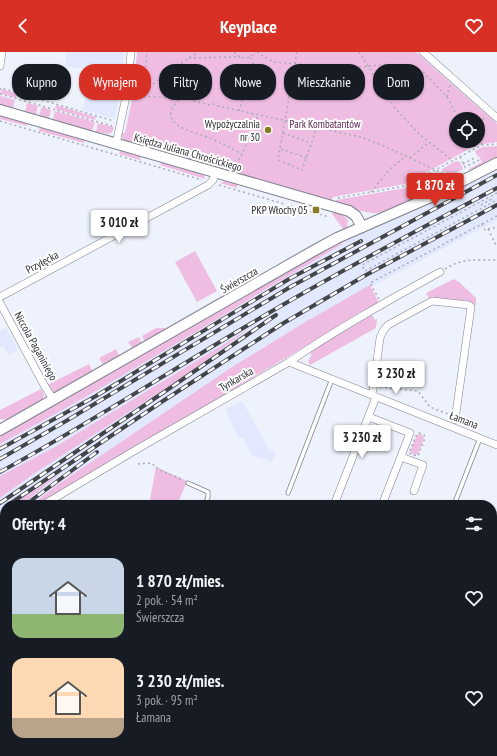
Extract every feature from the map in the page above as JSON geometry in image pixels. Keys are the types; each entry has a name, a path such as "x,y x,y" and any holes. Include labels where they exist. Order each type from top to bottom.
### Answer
{"street":[{"path":"0,66 2,52"},
{"path":"116,144 118,128 127,92 131,52"},
{"path":"423,52 497,118"},
{"name":"Księdza Juliana Chrościckiego","path":"0,110 349,211 356,216 362,227"},
{"name":"Świerszcza","path":"0,430 314,250 433,196 497,163"},
{"name":"Przyłęcka","path":"0,297 208,186 213,180 215,173"},
{"name":"Tynkarska","path":"51,500 289,362 382,304 440,272"},
{"path":"336,500 369,417 374,392 380,338 383,331 388,325 432,301 469,305 471,307 455,422"},
{"name":"Niccola Paganiniego","path":"0,303 53,399"},
{"name":"Łamana","path":"289,362 332,379 374,392 455,422 480,438 497,444"},
{"path":"369,417 410,433 384,500"},
{"path":"401,457 423,465 414,491"}],"lane":[{"path":"288,493 332,379"},
{"path":"456,500 480,438"},
{"path":"188,482 208,492 207,500"}],"path":[{"path":"146,64 147,52"},
{"path":"151,86 198,52"},
{"path":"234,52 240,57"},
{"path":"189,58 250,57 257,52 274,62 295,64 297,52"},
{"path":"359,52 394,106 419,134 453,161"},
{"path":"239,111 247,88 254,75 254,67 250,57"},
{"path":"365,66 399,65 423,72 447,97 455,112"},
{"path":"447,97 452,78"},
{"path":"0,90 1,88 117,122 118,128 0,94"},
{"path":"179,100 173,105 171,112 171,118 176,125 211,138 242,154"},
{"path":"185,100 210,105 213,104 361,137 454,178"},
{"path":"289,100 278,160 302,170 317,127"},
{"path":"485,114 486,108"},
{"path":"230,177 242,154 258,114"},
{"path":"0,121 206,181"},
{"path":"283,133 312,143"},
{"path":"410,158 428,142"},
{"path":"485,145 497,144"},
{"path":"334,199 405,186 476,148"},
{"path":"281,149 307,158"},
{"path":"371,192 390,169 406,156"},
{"path":"460,157 465,167 478,160"},
{"path":"464,164 476,157"},
{"path":"217,184 329,217"},
{"path":"497,193 362,265 365,271 497,200"},
{"path":"481,205 494,198"},
{"path":"480,202 482,208"},
{"path":"382,304 370,284 497,216"},
{"path":"482,224 485,230 497,227"},
{"path":"488,229 497,247"},
{"path":"440,272 453,264 465,260 497,260"},
{"path":"374,392 418,391 430,407 455,422"},
{"path":"419,433 424,435 425,438 418,456 409,453 417,434 419,433"},
{"path":"138,464 151,463 160,470 188,482"}],"shaded area":[{"path":"66,52 124,52 123,64 79,64 79,68 71,67 71,64 65,64"},
{"path":"85,100 118,100 115,119 82,110"},
{"path":"497,170 497,220 371,287 369,286 262,348 60,483 38,500 0,500 0,436 343,242 443,198"},
{"path":"6,327 18,350 8,355 3,346 0,348 0,331"},
{"path":"242,401 270,450 276,452 272,462 253,456 243,438 238,438 226,409"}],"green space":[{"name":"Park Kombatantów","path":"137,52 416,52 484,112 449,112 449,148 471,148 405,184 333,197 331,202 125,141 122,133 125,133 132,100 151,100 151,64 136,64"},
{"path":"2,89 12,92 12,97 0,93"},
{"path":"0,96 15,100 13,108 11,109 0,105"},
{"path":"27,103 38,106 36,114 26,113"},
{"path":"56,105 96,117 95,120 55,109"},
{"path":"42,107 51,110 49,118 47,119 40,117 39,115"},
{"path":"55,111 95,122 92,131 90,132 54,121"},
{"name":"Park Kombatantów","path":"485,113 497,124 497,142 485,144"},
{"path":"0,114 28,123 27,126 0,119"},
{"path":"98,123 114,128 109,134 97,133"},
{"path":"40,126 85,139 84,143 39,131"},
{"path":"497,146 497,158 470,172 469,169 482,162 479,157 487,152 478,157 475,151 485,147"},
{"path":"121,149 141,155 140,160 119,154"},
{"path":"162,161 201,172 205,179 160,165"},
{"path":"456,161 460,162 463,169 455,173 456,176 442,171 442,169"},
{"path":"497,167 497,170 443,198 343,242 323,256 134,369 0,444 0,434 319,252"},
{"path":"436,172 451,179 441,184 442,186 428,194 389,210 370,213 335,203 336,200 406,188"},
{"path":"227,180 237,183 237,188 220,183"},
{"path":"333,211 342,214 348,220 347,227 344,230 332,214"},
{"path":"195,251 217,291 197,302 175,262"},
{"path":"454,279 476,298 476,305 465,300 430,300 426,293"},
{"path":"370,285 379,303 45,500 38,500 60,483 235,365"},
{"path":"372,315 375,320 377,319 376,328 310,365 308,361 311,356 311,351"},
{"path":"252,327 183,377 32,475 0,498 0,476 55,447"},
{"path":"156,328 165,328 165,331 145,342 142,336"},
{"path":"139,337 142,344 133,349 128,342"},
{"path":"116,349 119,355 118,358 104,366 99,358"},
{"path":"89,364 93,372 57,393 52,392 47,385"},
{"path":"41,389 44,395 42,402 15,417 4,420 0,419 0,410"},
{"path":"419,434 424,438 418,454 414,455 410,452 417,435"},
{"path":"156,467 187,481 179,500 150,500"},
{"path":"61,473 27,500 20,500"}],"railway":[{"path":"0,459 292,286 497,175"},
{"path":"0,472 95,418 280,306 373,254 497,188"},
{"path":"15,500 163,401 282,324 366,275 497,205"},
{"path":"0,449 96,396 289,279 361,241"},
{"path":"4,500 276,315"},
{"path":"32,500 97,452"}],"place":[{"name":"Wypożyczalnia nr 30","path":"268,130"},
{"name":"PKP Włochy 05","path":"316,210"}]}
